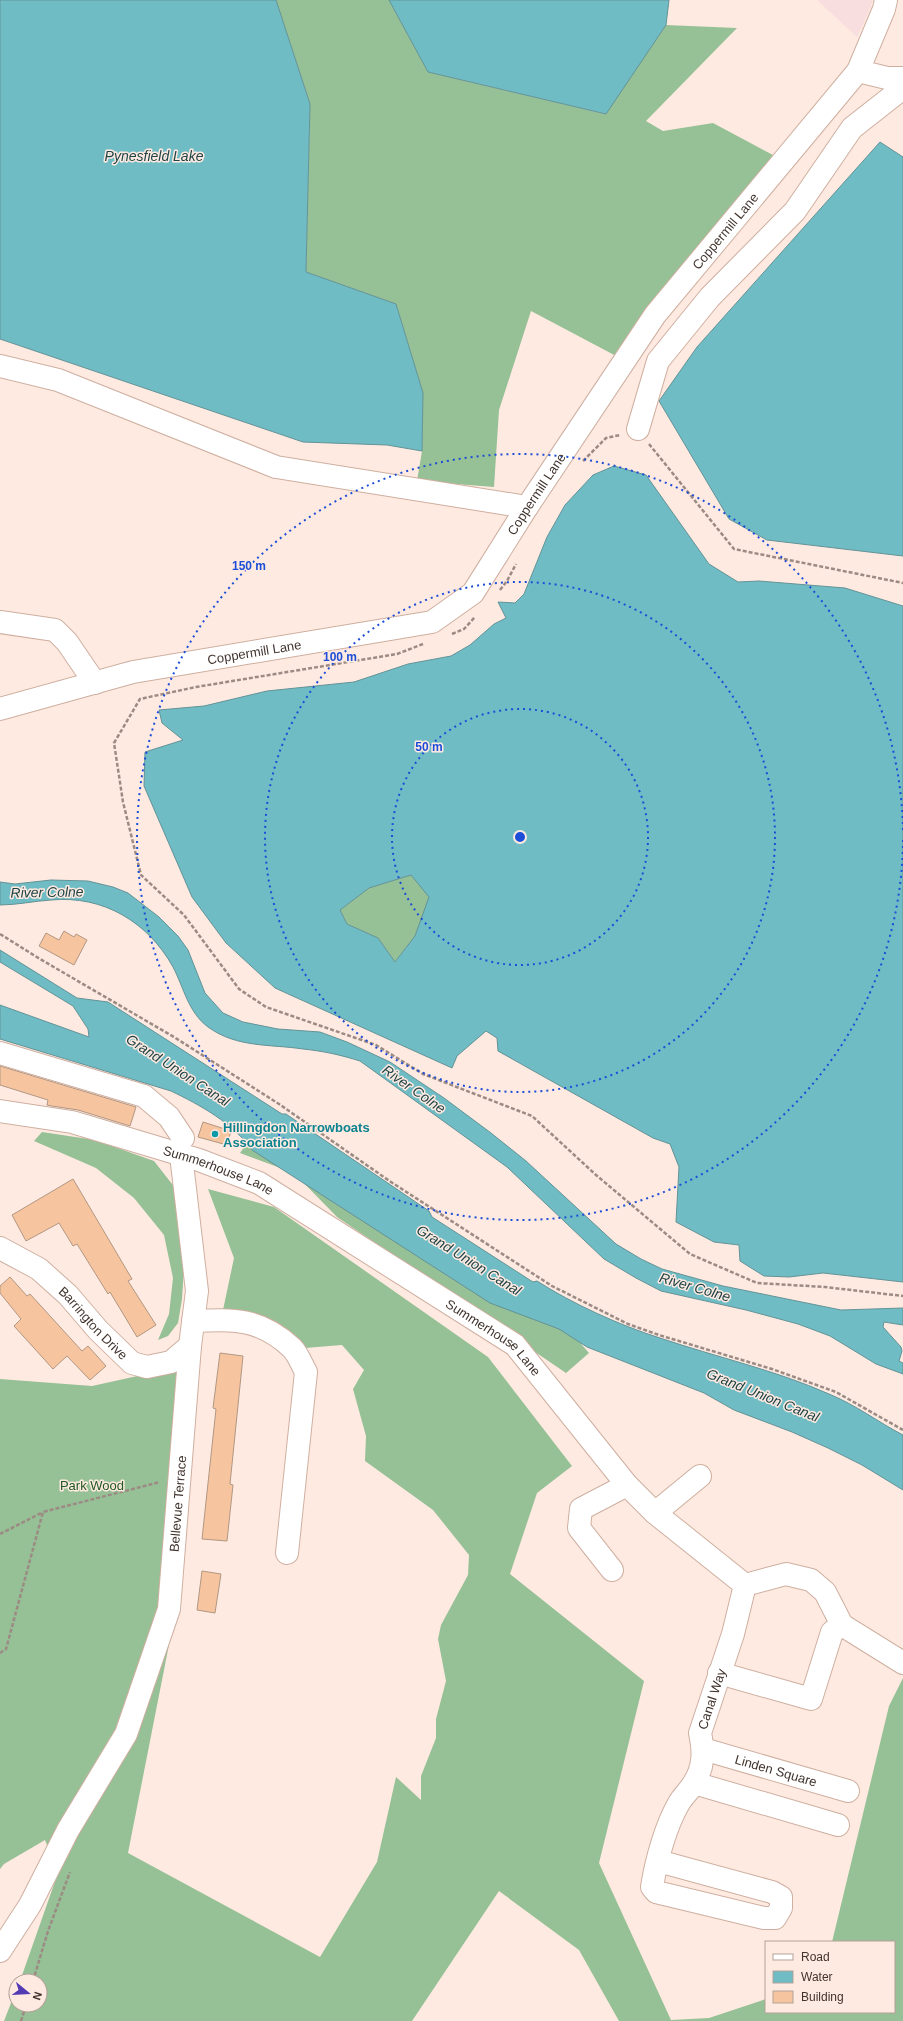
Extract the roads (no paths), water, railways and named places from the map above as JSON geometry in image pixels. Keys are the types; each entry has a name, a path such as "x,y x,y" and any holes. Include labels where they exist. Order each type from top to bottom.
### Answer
{"street":[{"name":"Coppermill Lane","path":"0,709 133,672 432,622 473,592 527,507 655,315 858,71 884,10 886,0"},
{"path":"858,71 887,78 903,78"},
{"path":"638,429 658,361 710,297 795,211 852,128 903,88"},
{"path":"0,366 58,380 276,467 527,507"},
{"path":"0,622 55,630 67,642 95,683"},
{"path":"0,1053 144,1096 169,1117 182,1146"},
{"name":"Summerhouse Lane","path":"0,1111 72,1122 182,1146 259,1183 515,1346 627,1485 655,1513 745,1584"},
{"name":"Bellevue Terrace","path":"0,1951 30,1905 68,1830 126,1734 169,1609 190,1346 197,1291 182,1146"},
{"name":"Barrington Drive","path":"0,1248 38,1269 68,1295 98,1330 132,1363 147,1367 171,1362 190,1346"},
{"path":"193,1321 236,1319 261,1326 293,1348 306,1372 287,1553"},
{"path":"655,1513 700,1476"},
{"path":"612,1570 579,1528 581,1509 627,1485"},
{"path":"745,1584 786,1574 811,1580 826,1592 842,1625 900,1654"},
{"name":"Canal Way","path":"656,1869 667,1831 679,1802 694,1783 702,1767 703,1749 700,1734 733,1634 745,1584"},
{"path":"719,1673 810,1699 832,1632 842,1625"},
{"name":"Linden Square","path":"703,1749 848,1791"},
{"path":"694,1783 838,1825"},
{"path":"656,1869 772,1892 781,1897 781,1908 775,1918 764,1918 656,1892 652,1887 656,1869"}],"water":[{"name":"Pynesfield Lake","path":"0,0 276,0 310,104 306,272 396,304 423,393 422,451 387,445 303,442 0,339"},
{"path":"389,0 669,0 666,25 606,114 428,72"},
{"path":"880,142 903,157 903,556 767,540 729,519 659,401 697,347"},
{"path":"614,466 646,475 709,564 738,582 759,581 845,588 903,606 903,1282 823,1273 789,1277 764,1276 740,1261 739,1245 714,1242 676,1222 679,1167 670,1144 653,1138 498,1051 497,1038 486,1031 457,1056 452,1068 275,988 226,943 192,897 144,786 145,752 183,740 162,723 159,710 204,706 267,691 354,682 408,664 451,656 470,645 494,624 506,618 498,602 515,603 524,594 547,537 565,505 593,475","holes":["411,875 429,897 415,936 395,962 378,938 347,924 340,910 369,888"]},
{"name":"River Colne","path":"51,880 88,881 113,887 128,893 159,917 178,936 188,950 205,993 223,1013 243,1022 278,1029 320,1032 347,1042 390,1062 444,1098 491,1133 526,1161 616,1244 641,1259 662,1269 723,1286 841,1310 903,1308 903,1325 884,1322 883,1327 901,1347 902,1351 899,1361 903,1363 903,1374 876,1364 830,1336 798,1324 746,1310 661,1291 636,1278 604,1259 507,1167 360,1061 318,1051 242,1042 219,1034 201,1021 191,1007 173,967 163,951 151,937 122,915 106,907 88,902 70,900 51,900 0,905 0,882 15,884"},
{"name":"Grand Union Canal","path":"0,950 77,998 108,1002 282,1114 286,1114 429,1211 432,1217 533,1282 537,1281 581,1306 644,1333 809,1385 839,1398 903,1435 903,1490 862,1465 828,1448 792,1432 734,1410 704,1393 587,1347 559,1329 490,1303 252,1150 226,1123 182,1096 171,1091 0,1039 0,1005 89,1037 88,1029 73,1006 0,962"}],"place":[{"name":"Hillingdon Narrowboats Association","path":"215,1134"}],"park label":[{"name":"Park Wood","path":"92,1485"}]}
